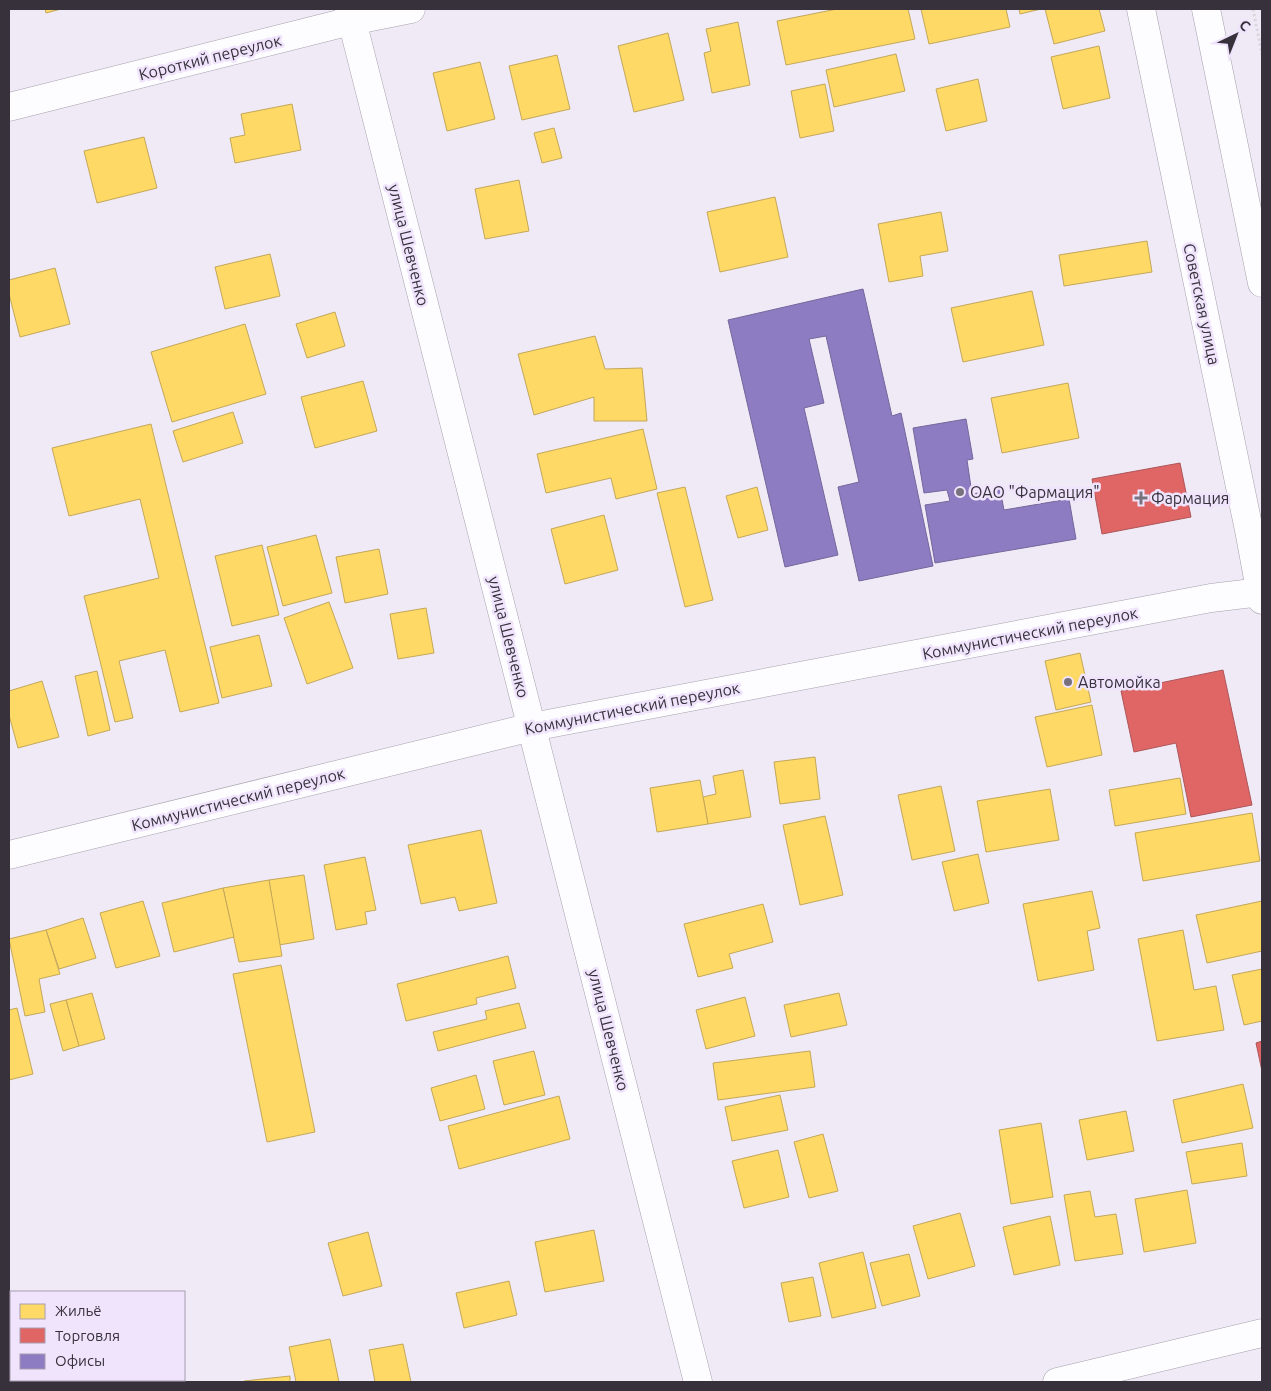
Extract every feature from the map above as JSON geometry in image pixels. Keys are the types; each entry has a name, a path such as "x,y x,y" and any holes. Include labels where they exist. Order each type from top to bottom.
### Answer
{"street":[{"name":"Короткий переулок","path":"9,107 350,15 411,9"},
{"name":"Советская улица","path":"1141,9 1262,594"},
{"path":"1206,9 1262,283"},
{"name":"улица Шевченко","path":"350,15 698,1382"},
{"name":"Коммунистический переулок","path":"9,854 532,727 1211,598 1262,594"},
{"path":"1057,1382 1262,1333"}],"path":[{"path":"1253,9 1262,54"}],"building: Жильё":[{"path":"45,9 61,9 46,13"},
{"path":"837,9 908,9 915,39 786,65 777,21"},
{"path":"921,9 1006,9 1010,27 929,44"},
{"path":"1019,9 1041,9 1020,14"},
{"path":"1045,9 1099,9 1105,31 1054,44"},
{"path":"738,22 750,85 712,93 704,53 711,51 706,29"},
{"path":"668,33 684,100 634,112 618,46"},
{"path":"1099,46 1110,98 1063,109 1051,57"},
{"path":"896,54 905,91 834,107 826,70"},
{"path":"557,55 570,109 522,120 509,66"},
{"path":"480,62 495,119 447,131 433,73"},
{"path":"978,79 987,121 946,131 936,89"},
{"path":"825,84 834,131 800,138 791,91"},
{"path":"292,104 301,150 235,163 230,138 245,135 241,114"},
{"path":"554,128 562,158 542,163 534,133"},
{"path":"144,137 157,188 97,203 84,151"},
{"path":"519,180 529,231 485,239 475,189"},
{"path":"775,197 788,257 720,272 707,212"},
{"path":"941,212 948,251 920,256 923,276 889,282 878,224"},
{"path":"1147,241 1152,272 1064,286 1059,255"},
{"path":"270,254 280,296 225,309 215,267"},
{"path":"55,268 70,324 20,337 9,294 9,280"},
{"path":"1032,291 1044,345 963,362 951,308"},
{"path":"335,312 345,346 307,358 296,324"},
{"path":"245,324 266,394 172,422 151,352"},
{"path":"595,336 605,369 642,368 647,421 594,421 594,397 534,415 518,354"},
{"path":"363,381 377,431 315,448 301,397"},
{"path":"1068,383 1079,438 1002,453 991,398"},
{"path":"233,412 243,443 183,462 173,431"},
{"path":"151,424 219,703 180,712 165,650 119,661 133,718 115,722 84,596 159,578 140,499 69,516 52,448"},
{"path":"643,429 657,489 616,499 611,478 546,493 537,454"},
{"path":"685,487 713,600 685,607 657,493"},
{"path":"757,487 768,530 738,538 726,496"},
{"path":"604,515 618,570 565,584 551,529"},
{"path":"316,535 332,593 283,606 267,547"},
{"path":"262,545 279,615 232,626 215,556"},
{"path":"379,549 388,594 345,603 336,557"},
{"path":"329,602 353,668 307,684 284,618"},
{"path":"426,608 434,653 398,659 390,614"},
{"path":"259,635 272,686 222,698 210,647"},
{"name":"Автомойка","path":"1080,653 1091,702 1056,710 1045,661"},
{"path":"97,671 110,730 88,736 75,676"},
{"path":"42,681 59,737 18,748 9,715 9,691"},
{"path":"1092,705 1102,755 1047,767 1035,717"},
{"path":"815,757 820,799 780,804 774,762"},
{"path":"743,770 751,817 708,824 703,797 716,794 713,776"},
{"path":"1180,778 1186,814 1115,826 1109,790"},
{"path":"700,780 708,824 657,832 650,788"},
{"path":"941,786 955,851 912,860 898,795"},
{"path":"1050,789 1059,840 986,852 977,801"},
{"path":"1252,813 1260,861 1143,881 1135,833"},
{"path":"825,816 843,895 800,905 783,825"},
{"path":"481,830 497,903 459,911 455,897 421,904 408,845"},
{"path":"978,854 989,903 954,911 942,862"},
{"path":"365,857 376,910 365,912 367,924 336,930 324,865"},
{"path":"304,875 314,939 279,945 269,880"},
{"path":"269,880 282,956 239,962 223,888"},
{"path":"223,888 234,937 174,952 162,903"},
{"path":"1092,891 1100,928 1087,931 1094,970 1038,981 1023,904"},
{"path":"143,901 160,956 116,968 100,913"},
{"path":"1262,901 1262,951 1207,963 1196,915"},
{"path":"763,904 773,942 729,954 733,968 698,977 684,924"},
{"path":"83,918 96,958 59,969 46,930"},
{"path":"46,930 60,974 39,979 45,1012 25,1016 9,939"},
{"path":"1183,930 1194,990 1216,986 1224,1030 1157,1041 1138,939"},
{"path":"508,956 516,988 476,998 477,1004 406,1021 397,984"},
{"path":"281,965 315,1132 267,1142 233,974"},
{"path":"1262,969 1262,1021 1244,1025 1232,975"},
{"path":"92,993 105,1039 79,1046 66,1000"},
{"path":"839,993 847,1025 791,1037 784,1005"},
{"path":"745,997 755,1036 706,1049 696,1010"},
{"path":"66,1000 79,1046 63,1051 50,1004"},
{"path":"519,1003 526,1028 438,1051 433,1032 487,1019 485,1011"},
{"path":"17,1008 33,1074 9,1080 9,1010"},
{"path":"534,1051 545,1095 504,1105 493,1061"},
{"path":"810,1051 815,1087 718,1100 713,1063"},
{"path":"476,1075 485,1109 440,1121 431,1088"},
{"path":"1243,1084 1253,1128 1182,1143 1173,1100"},
{"path":"780,1095 788,1130 732,1141 725,1107"},
{"path":"559,1096 570,1139 459,1169 448,1126"},
{"path":"1126,1111 1134,1151 1087,1160 1079,1120"},
{"path":"1041,1123 1053,1197 1011,1204 999,1130"},
{"path":"823,1134 838,1191 809,1198 794,1142"},
{"path":"1242,1143 1247,1176 1192,1184 1186,1152"},
{"path":"778,1150 789,1197 744,1208 732,1161"},
{"path":"1187,1190 1196,1243 1144,1252 1135,1199"},
{"path":"1090,1191 1095,1217 1116,1214 1123,1254 1075,1261 1064,1195"},
{"path":"960,1213 975,1266 928,1279 913,1226"},
{"path":"1050,1216 1060,1265 1014,1275 1003,1227"},
{"path":"594,1230 604,1281 545,1292 535,1242"},
{"path":"368,1232 382,1286 343,1296 328,1243"},
{"path":"863,1252 876,1308 832,1318 819,1263"},
{"path":"909,1254 920,1296 882,1306 870,1263"},
{"path":"813,1277 821,1316 789,1322 781,1283"},
{"path":"509,1281 517,1315 464,1328 456,1293"},
{"path":"9,1338 10,1381 20,1382 9,1382"},
{"path":"330,1339 339,1382 296,1382 289,1347"},
{"path":"403,1344 411,1382 375,1382 369,1350"},
{"path":"290,1376 290,1382 244,1381"},
{"path":"148,1381 180,1381 180,1382"}],"building: Торговля":[{"name":"Фармация","path":"1180,463 1191,517 1102,534 1092,479"},
{"path":"1223,670 1252,805 1191,817 1176,743 1134,752 1121,691"},
{"path":"1262,1041 1262,1071 1256,1043"}],"building: Офисы":[{"path":"863,289 892,416 901,413 933,566 859,581 838,487 859,482 826,336 809,339 824,403 804,408 838,555 785,567 728,320"},
{"name":"ОАО \"Фармация\"","path":"966,419 973,459 967,460 972,494 1000,489 1004,510 1069,499 1076,539 935,563 925,505 950,501 947,490 924,493 913,428"}],"place":[{"name":"ОАО \"Фармация\"","path":"960,492"},
{"name":"Фармация","path":"1141,498"},
{"name":"Автомойка","path":"1068,682"}]}
